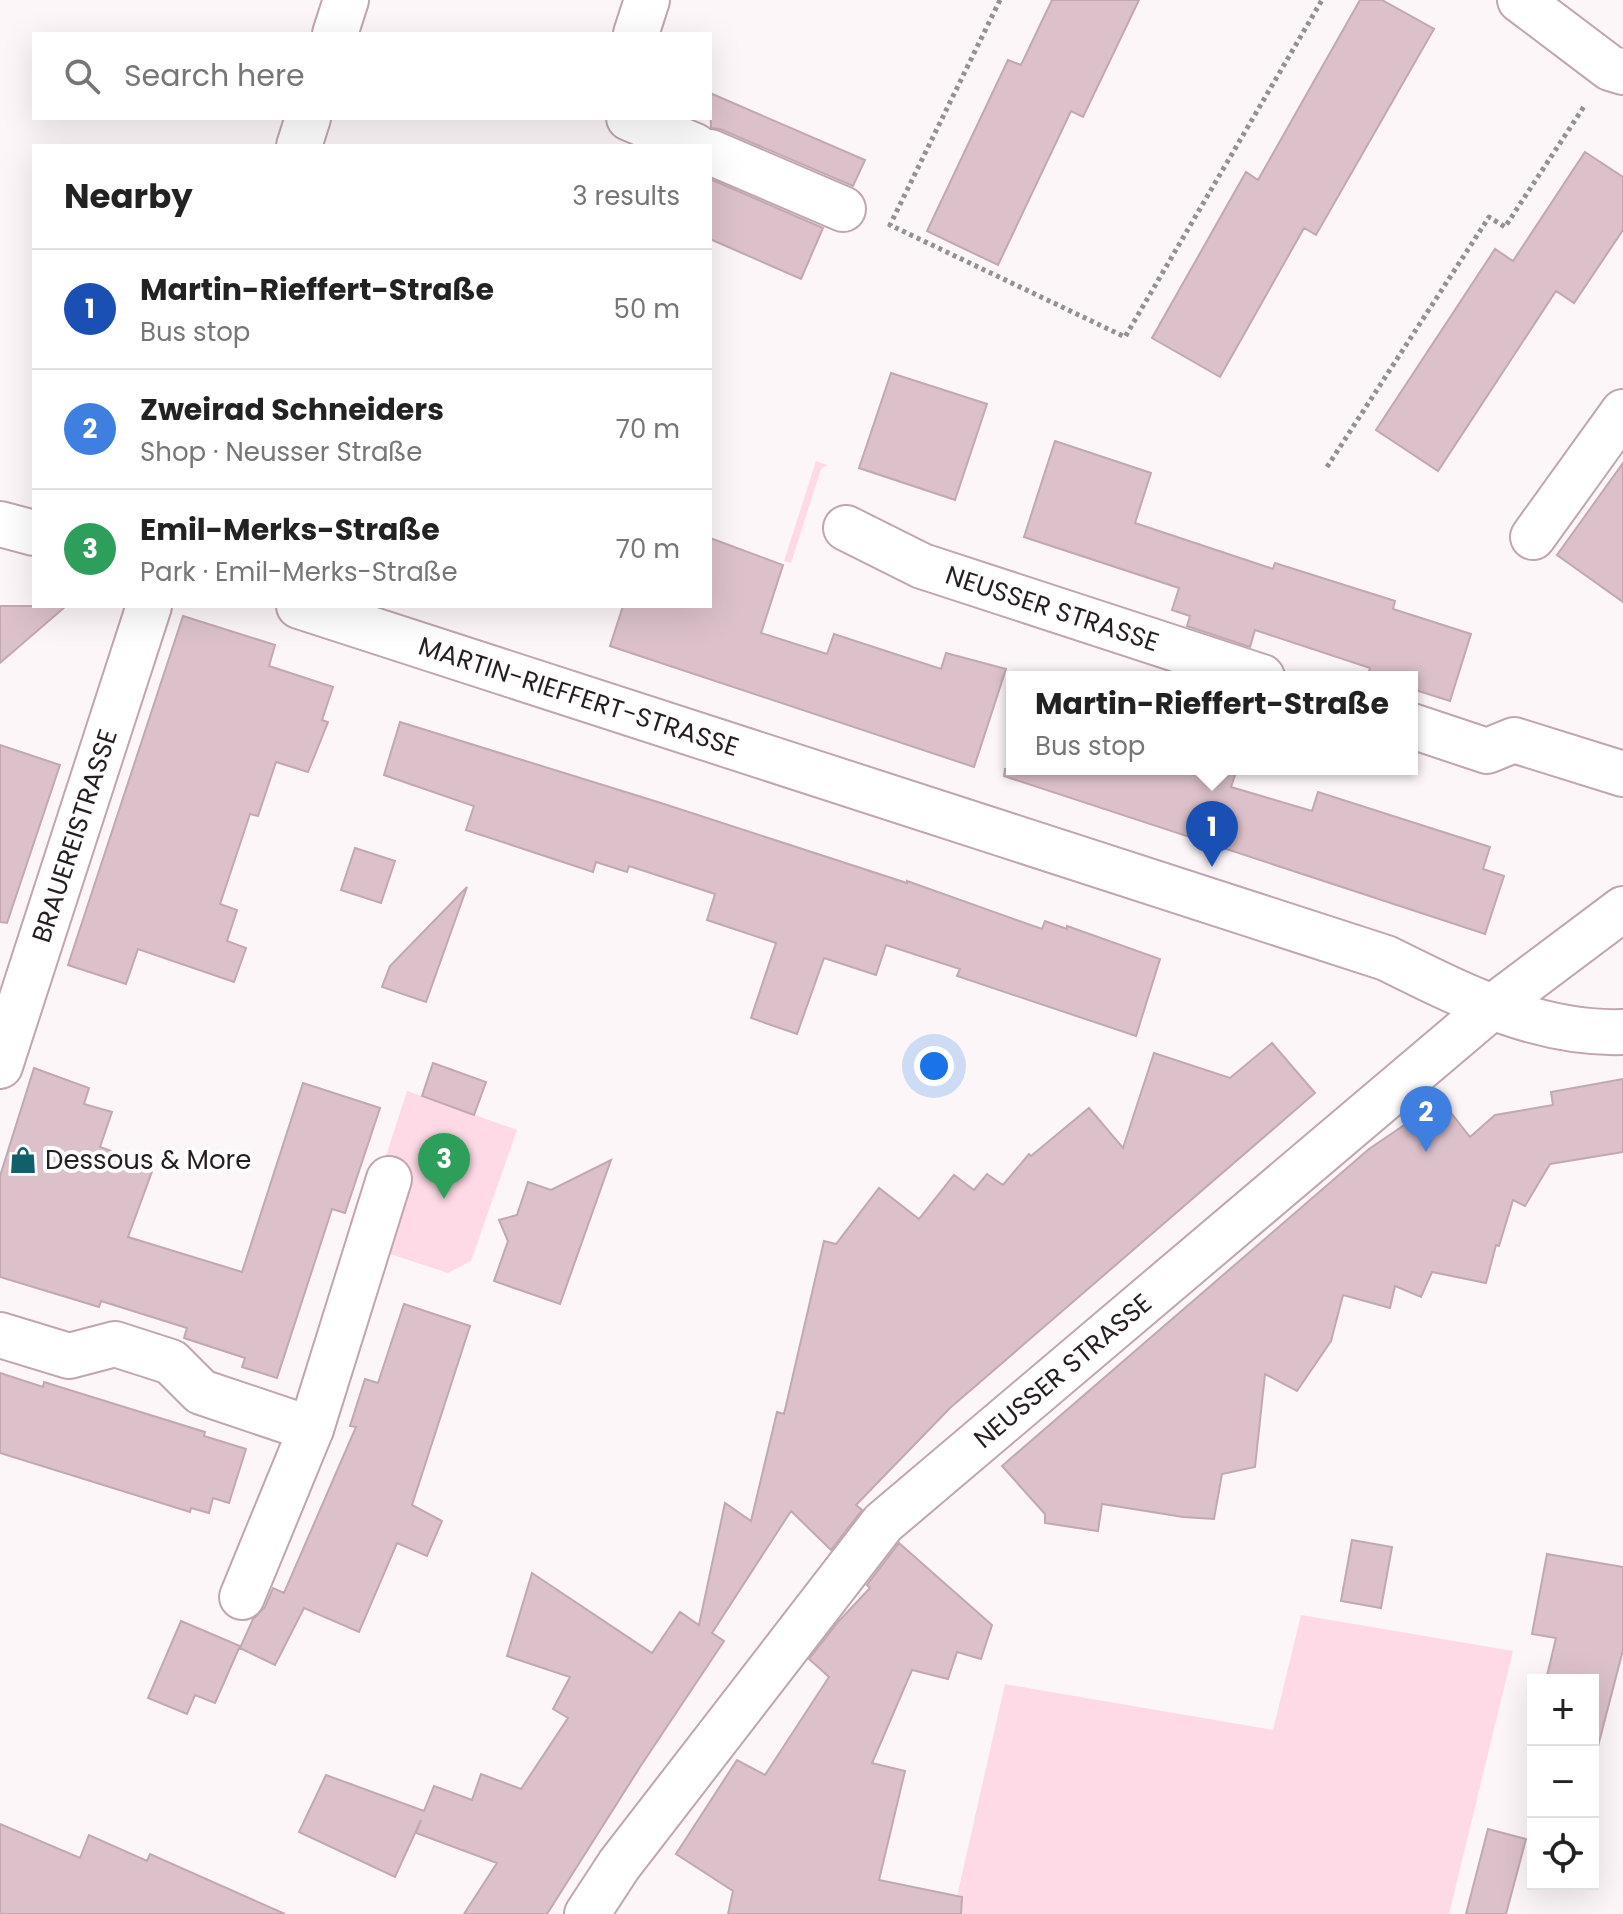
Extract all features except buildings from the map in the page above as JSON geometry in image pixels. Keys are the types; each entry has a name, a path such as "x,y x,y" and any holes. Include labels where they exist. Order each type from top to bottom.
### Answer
{"street":[{"path":"336,32 346,0"},
{"path":"637,32 647,0"},
{"path":"1520,0 1617,70"},
{"path":"300,144 307,120"},
{"path":"634,120 690,144"},
{"path":"712,153 843,209"},
{"path":"1533,537 1623,412"},
{"path":"0,524 32,532"},
{"name":"NEUSSER STRASSE","path":"846,528 922,566 1244,671"},
{"name":"BRAUEREISTRASSE","path":"0,1066 148,608"},
{"name":"MARTIN-RIEFFERT-STRASSE","path":"305,608 1386,958 1491,1008 1549,1024 1623,1032"},
{"path":"1418,728 1487,751 1514,740 1623,774"},
{"name":"NEUSSER STRASSE","path":"587,1914 619,1865 883,1523 1491,1008 1623,909"},
{"path":"242,1597 311,1429 389,1179"},
{"path":"0,1335 69,1356 115,1344 171,1362 201,1392 311,1429"}],"path":[{"path":"1000,0 890,225 1125,337 1322,0"},
{"path":"1327,467 1489,217 1505,227 1617,70"}],"shaded area":[{"path":"816,461 828,465 821,469 791,563 784,561"},
{"path":"407,1091 517,1130 471,1261 448,1273 387,1253 381,1171"},
{"path":"1301,1615 1513,1651 1449,1914 953,1914 1005,1684 1273,1730"}],"place":[{"name":"Martin-Rieffert-Straße","path":"1212,867"},
{"name":"Zweirad Schneiders","path":"1426,1152"},
{"name":"Dessous & More","path":"23,1160"},
{"name":"Emil-Merks-Straße","path":"444,1199"}]}
